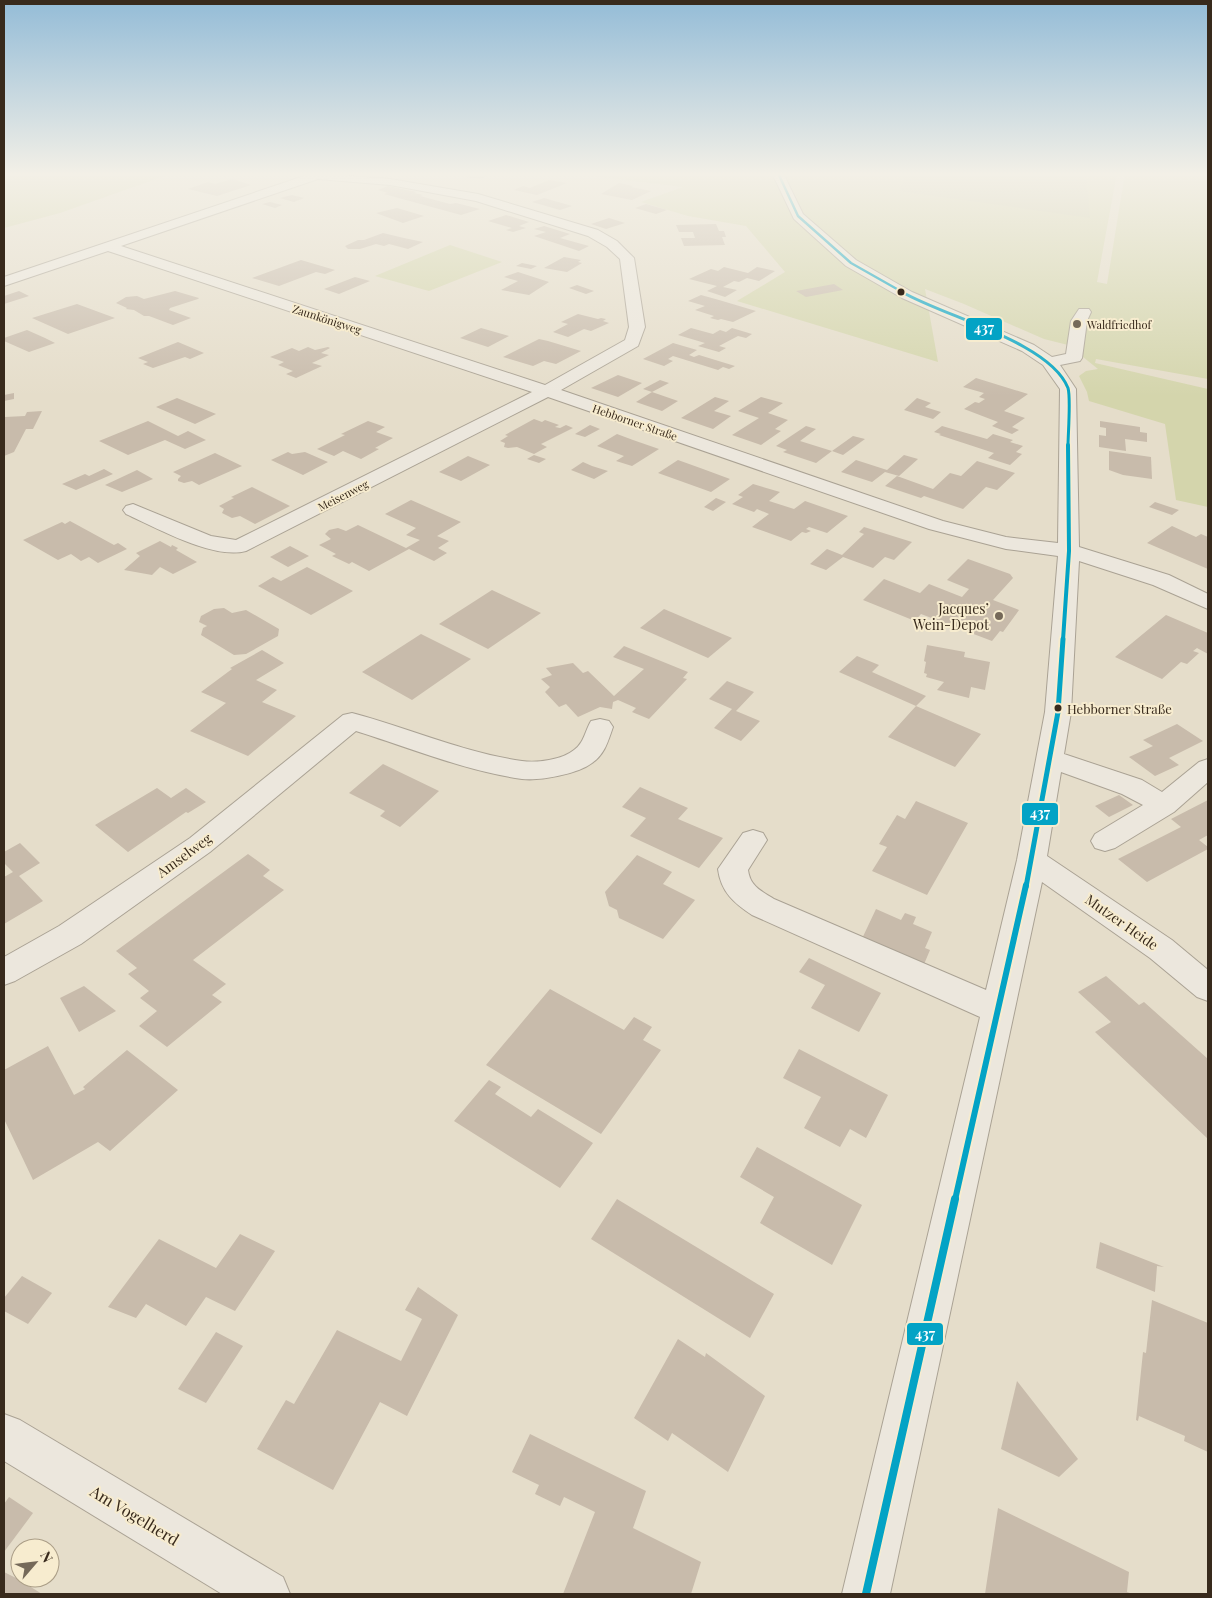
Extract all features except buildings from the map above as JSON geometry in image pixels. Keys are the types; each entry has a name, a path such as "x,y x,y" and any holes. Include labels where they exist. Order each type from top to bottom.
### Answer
{"street":[{"path":"4,282 102,248"},
{"name":"Zaunkönigweg","path":"112,248 547,391"},
{"path":"547,391 632,343 637,327 627,258 616,248"},
{"path":"834,248 851,263 907,295 991,330 1028,348 1049,362 1068,389 1069,551 1058,712 1032,860 866,1594"},
{"path":"1049,362 1074,358 1079,321 1084,312"},
{"name":"Meisenweg","path":"133,510 206,542 239,547 547,391"},
{"name":"Hebborner Straße","path":"547,391 936,525 1006,543 1069,551 1161,580 1208,602"},
{"name":"Amselweg","path":"4,972 70,935 200,844 352,721 473,759 524,770 565,766 583,757 593,747 600,727"},
{"path":"1050,759 1132,787 1164,805"},
{"path":"1104,840 1164,805 1208,768"},
{"path":"752,840 733,869 734,881 741,893 763,907 998,1010"},
{"name":"Mutzer Heide","path":"1032,860 1161,949 1208,988"},
{"name":"Am Vogelherd","path":"4,1436 266,1594"}],"green space":[{"path":"444,248 458,248 502,262 429,291 375,276"},
{"path":"764,248 1103,248 1097,282 1107,284 1113,248 1208,248 1208,379 1096,359 1095,363 1208,389 1208,507 1176,500 1165,424 1089,401 1079,376 1086,371 1098,369 1068,345 1044,339 925,289 938,362 737,301 785,272"}],"transit line":[{"name":"437","path":"834,248 851,263 907,295 1028,348 1049,362 1068,389 1069,551 1058,712 1032,860 866,1594"}],"place":[{"name":"Waldfriedhof","path":"1077,324"},
{"name":"Jacques’ Wein-Depot","path":"999,616"},
{"name":"Hebborner Straße","path":"1058,708"}]}
